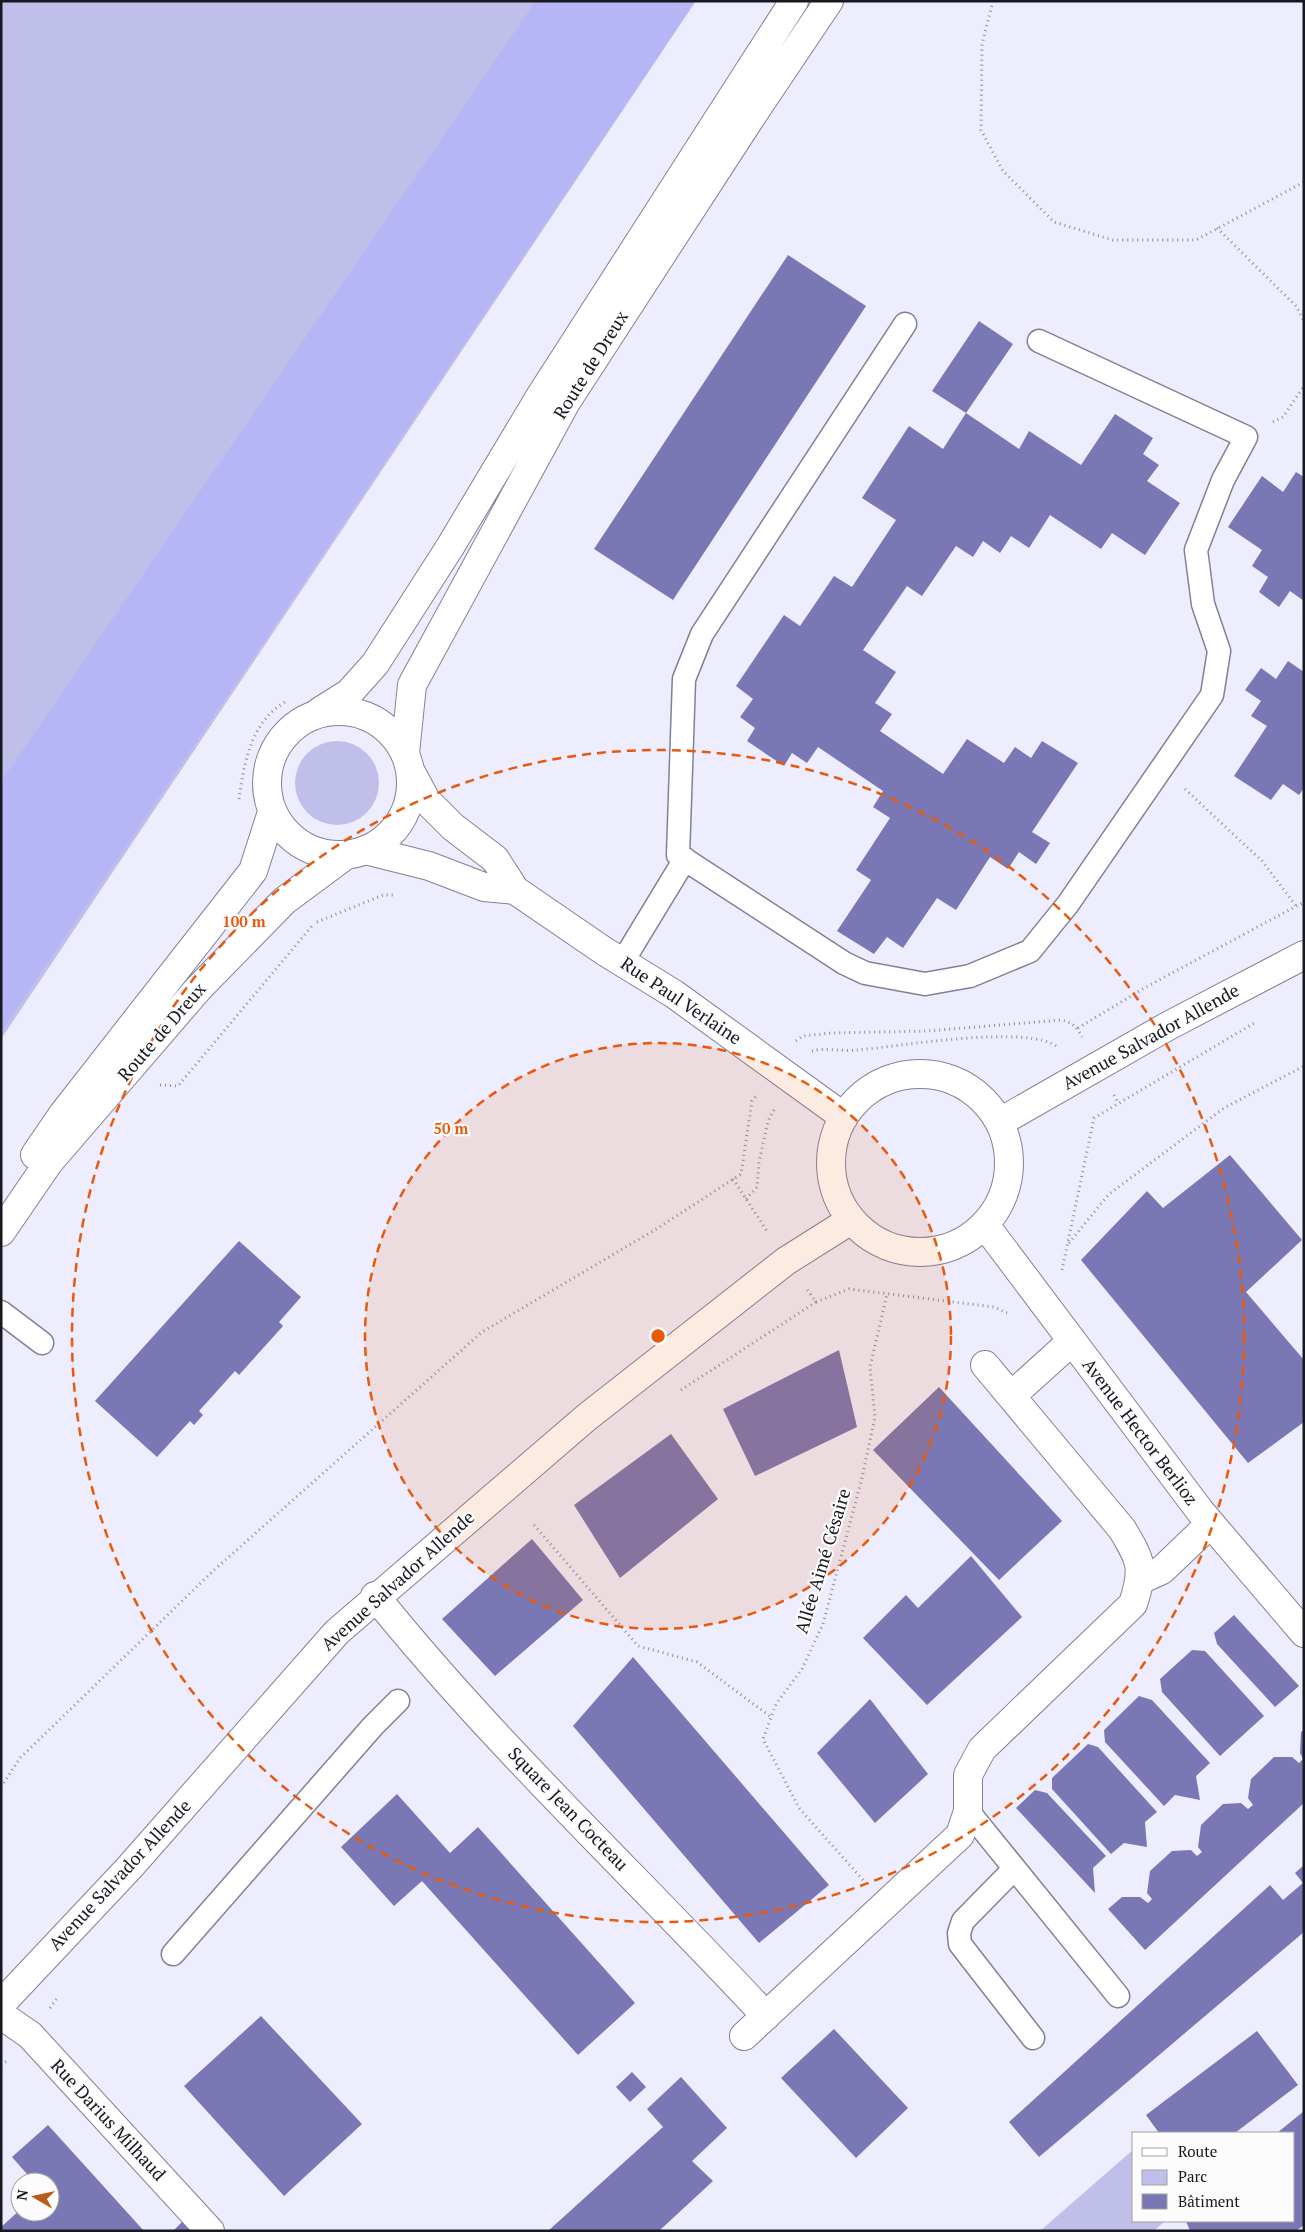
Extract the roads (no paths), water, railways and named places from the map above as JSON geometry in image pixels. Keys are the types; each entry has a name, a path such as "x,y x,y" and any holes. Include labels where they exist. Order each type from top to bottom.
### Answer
{"street":[{"name":"Route de Dreux","path":"319,712 350,693 375,664 450,547 541,396 794,1"},
{"name":"Route de Dreux","path":"408,762 412,685 566,402 755,111 829,1"},
{"path":"340,710 360,713 379,721 394,735 408,762 411,792 406,810 396,827 382,841 356,853 328,855 310,850 288,834 272,812 267,792 267,772 273,752 284,734 295,725 319,712 340,710"},
{"name":"Rue Paul Verlaine","path":"408,762 426,800 453,827 495,860 515,890 604,951 623,961 681,999 844,1117"},
{"name":"Route de Dreux","path":"1,1203 63,1114 253,871 272,812"},
{"name":"Route de Dreux","path":"1,1232 49,1162 198,989 284,901 356,853"},
{"name":"Rue Paul Verlaine","path":"356,853 429,866 484,887 515,890"},
{"name":"Avenue Salvador Allende","path":"1000,1122 1160,1030 1304,955"},
{"path":"910,1074 937,1075 962,1084 984,1100 1000,1122 1009,1148 1008,1176 1000,1203 985,1226 965,1241 941,1250 916,1253 892,1248 870,1237 851,1220 839,1202 833,1180 831,1159 834,1137 844,1117 861,1096 884,1081 910,1074"},
{"name":"Avenue Salvador Allende","path":"1,2004 129,1868 337,1632 375,1596 587,1417 786,1261 851,1220"},
{"name":"Avenue Hector Berlioz","path":"985,1226 1210,1524 1304,1633"},
{"path":"1011,1396 1072,1341"},
{"path":"744,2036 960,1835 968,1811 968,1775 982,1749 1133,1604 1142,1579 1138,1556 1122,1529 985,1365"},
{"path":"1142,1579 1162,1570 1210,1524"},
{"name":"Square Jean Cocteau","path":"375,1596 463,1701 680,1924 766,2016"},
{"name":"Rue Darius Milhaud","path":"1,2015 30,2035 210,2231"}],"lane":[{"path":"905,324 707,626 698,643 684,679 678,855 844,963 865,973 925,984 970,976 1030,951 1068,904 1212,695 1218,651 1203,604 1196,550 1223,480 1246,437 1039,341"},
{"path":"623,961 685,859"},
{"path":"1,1312 42,1343"},
{"path":"173,1954 373,1726 398,1701"},
{"path":"968,1811 1118,1996"},
{"path":"1014,1869 963,1920 959,1933 960,1944 1033,2038"}]}
